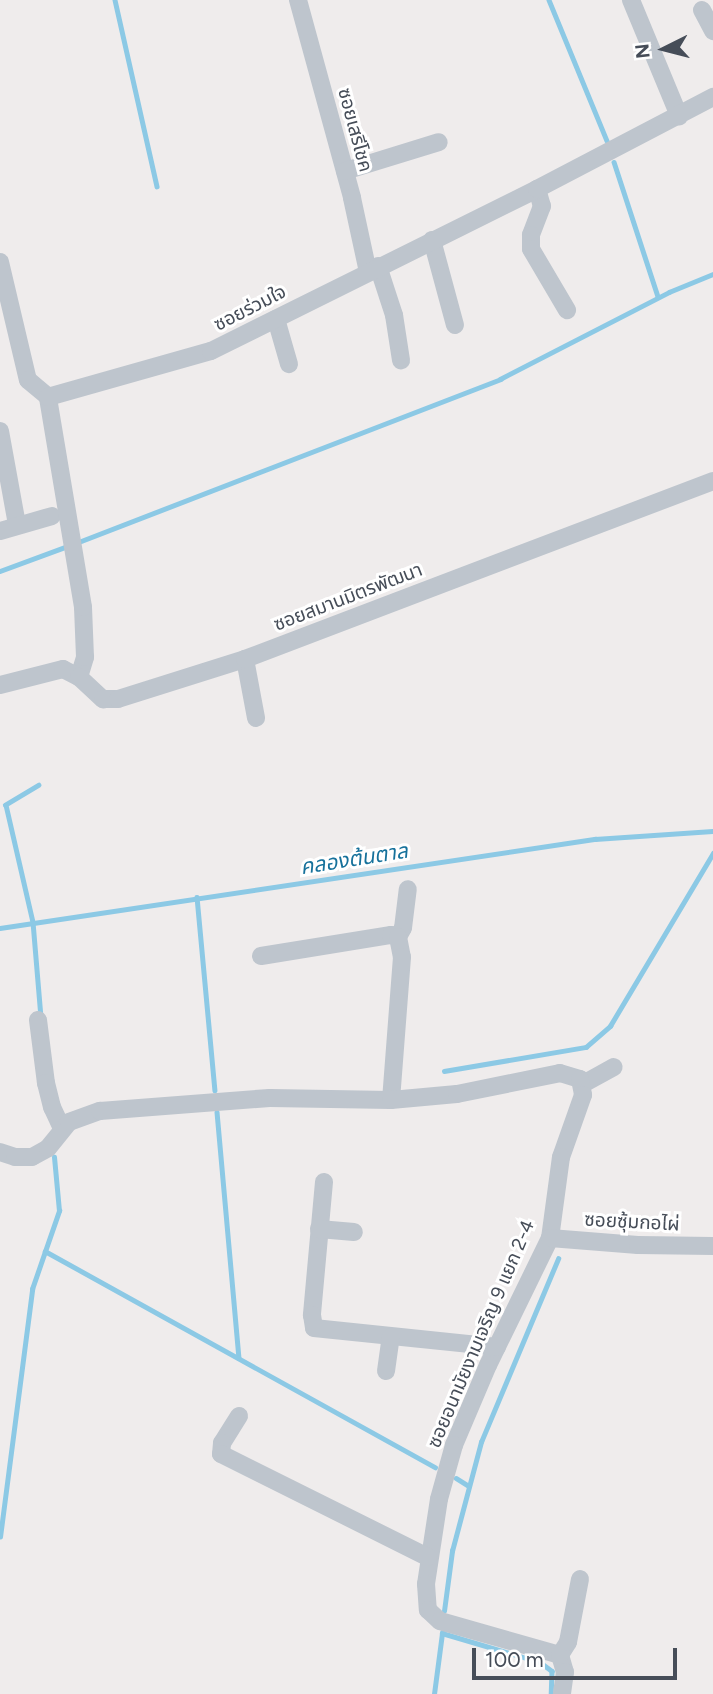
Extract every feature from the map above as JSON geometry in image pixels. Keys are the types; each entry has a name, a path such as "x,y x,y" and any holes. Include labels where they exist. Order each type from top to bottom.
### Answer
{"street":[{"name":"ซอยเสรีโชค","path":"298,0 373,269 392,305 401,360"},
{"path":"631,0 678,116"},
{"path":"702,10 713,31"},
{"name":"ซอยร่วมใจ","path":"48,397 211,351 537,189 713,97"},
{"path":"345,171 439,142"},
{"path":"537,189 542,206 531,235 531,249 567,310"},
{"path":"432,240 455,326"},
{"path":"0,262 28,380 48,397 61,515 78,573 86,643 79,677"},
{"path":"275,319 289,364"},
{"path":"0,431 9,528 61,515"},
{"name":"ซอยสมานมิตรพัฒนา","path":"0,685 58,669 79,677 88,687 109,700 245,659 713,481"},
{"path":"245,659 256,718"},
{"path":"391,1100 402,957 398,937 403,928 408,889"},
{"path":"261,956 391,935 398,937"},
{"path":"38,1020 46,1083 52,1107 62,1128"},
{"path":"0,1152 15,1157 32,1157 48,1148 69,1122 100,1111 215,1101 322,1097 391,1100 457,1094 560,1073 574,1076 583,1084 614,1067"},
{"name":"ซอยอนามัยงามเจริญ 9 แยก 2-4","path":"560,1655 433,1617 426,1600 428,1558 450,1457 497,1347 550,1238 561,1157 583,1096 583,1084"},
{"path":"324,1182 312,1315 314,1328 497,1347"},
{"path":"320,1229 354,1232"},
{"name":"ซอยซุ้มกอไผ่","path":"550,1238 638,1245 713,1246"},
{"path":"386,1371 391,1337"},
{"path":"239,1416 222,1443 221,1454 428,1558"},
{"path":"562,1694 565,1672 560,1655 568,1642 580,1579"}],"waterway":[{"path":"115,0 157,186"},
{"path":"549,0 607,141"},
{"path":"614,162 658,297"},
{"path":"76,543 500,379 669,292 713,274"},
{"path":"0,571 68,546"},
{"path":"39,785 6,805 33,922 41,1017"},
{"name":"คลองต้นตาล","path":"0,928 595,839 713,831"},
{"path":"444,1071 586,1047 610,1026 713,853"},
{"path":"197,897 215,1090"},
{"path":"217,1112 239,1358"},
{"path":"0,1537 32,1289 59,1211 54,1157"},
{"path":"45,1251 435,1467"},
{"path":"444,1611 452,1551 481,1442 558,1259"},
{"path":"456,1478 469,1486"},
{"path":"434,1694 442,1633 540,1662 552,1671 551,1694"}]}
